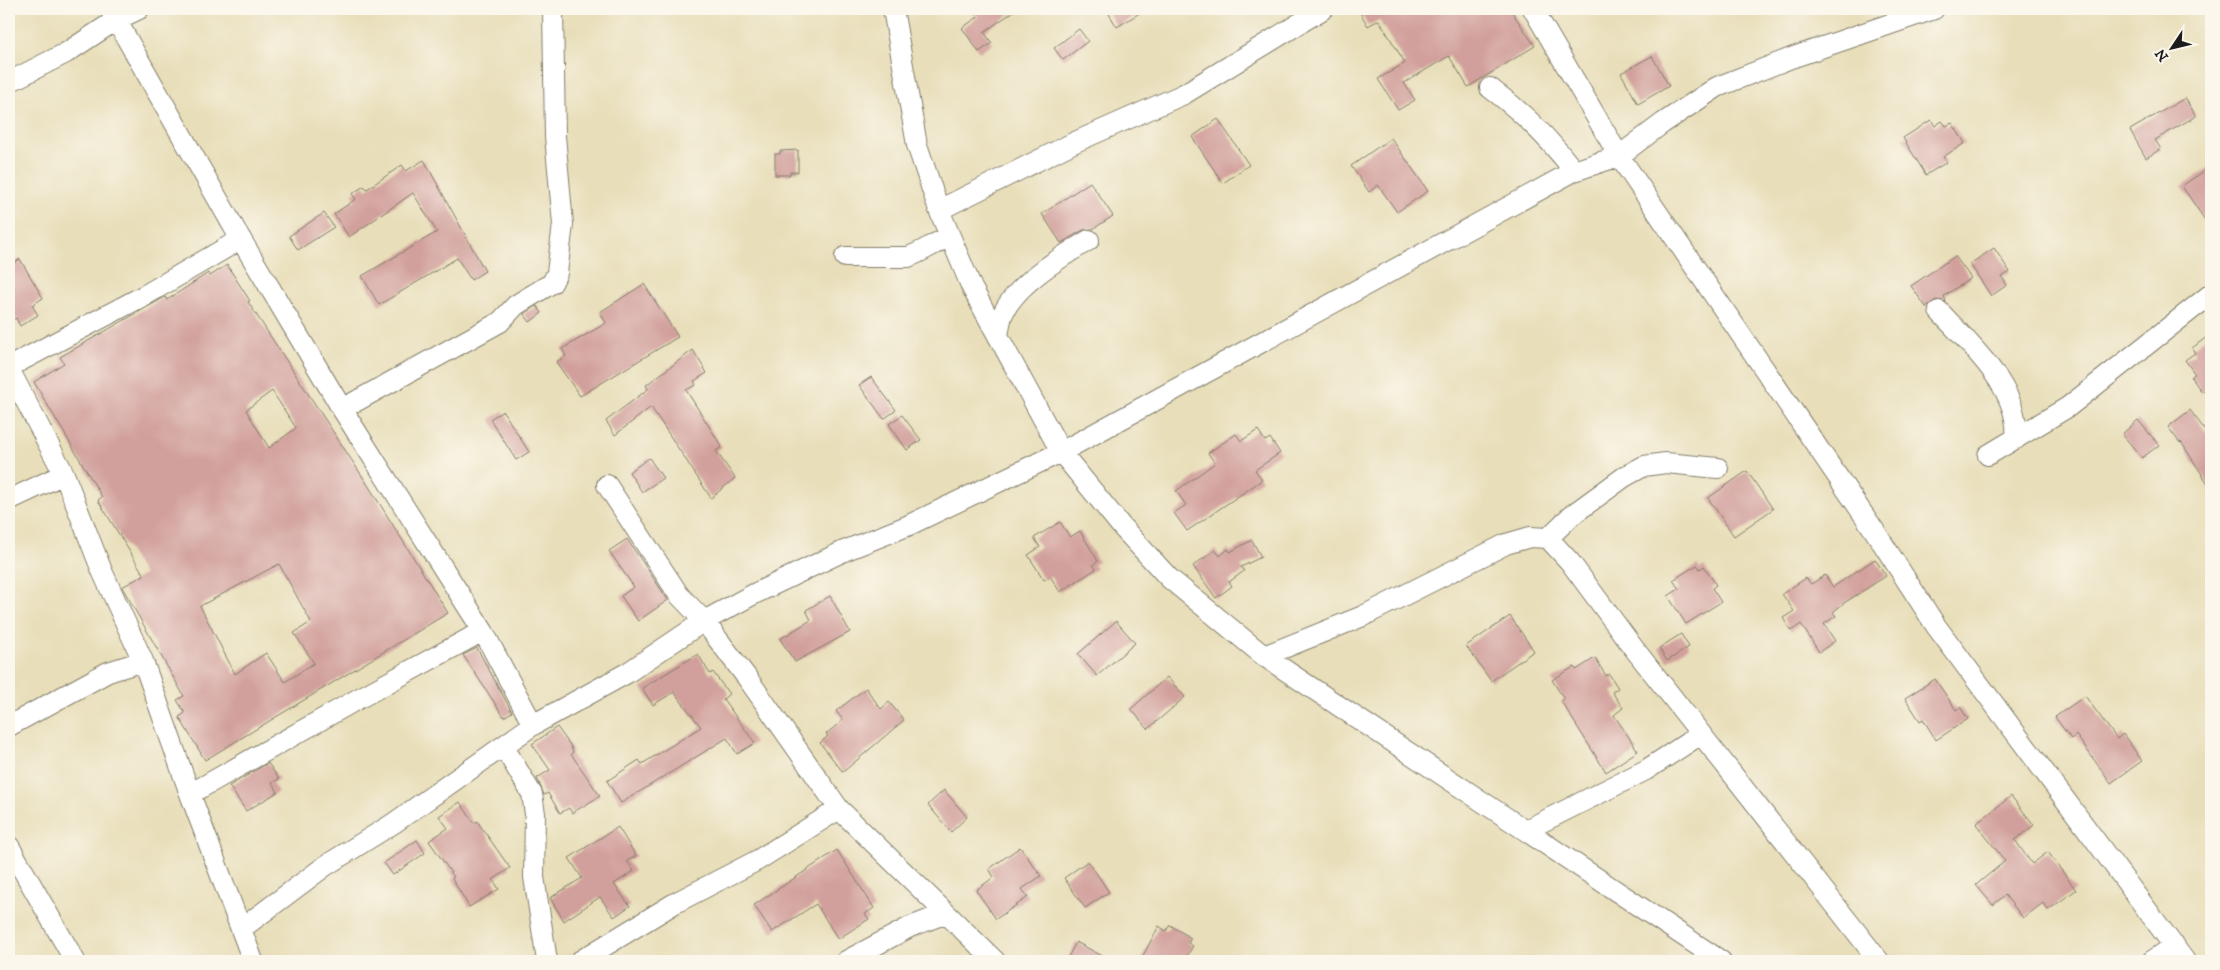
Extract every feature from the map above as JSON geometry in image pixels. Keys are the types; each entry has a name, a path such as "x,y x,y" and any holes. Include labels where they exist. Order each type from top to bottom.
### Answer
{"street":[{"path":"9,82 66,53 113,14 139,9"},
{"path":"342,408 500,322 516,305 552,283 557,273 563,224 554,136 553,9"},
{"path":"892,9 917,145 939,210 972,288 1061,452 1122,526 1169,578 1264,656 1721,961"},
{"path":"939,210 1073,144 1184,94 1323,9"},
{"path":"1533,9 1619,156 1874,530 1936,626 2180,954 2152,961"},
{"path":"241,929 325,866 394,823 533,725 627,673 704,621 844,551 908,526 1061,452 1574,172 1619,156 1663,123 1718,87 1800,55 1934,9"},
{"path":"113,14 242,240 342,408 483,631 533,725"},
{"path":"1490,88 1522,112 1554,146 1574,172"},
{"path":"845,257 908,257 916,254 933,242 950,237"},
{"path":"242,240 147,294 9,368 64,474 102,571 143,661 190,794 254,961"},
{"path":"998,336 1002,316 1013,299 1054,263 1089,240"},
{"path":"1988,455 2068,407 2211,294"},
{"path":"1939,311 1976,352 2007,395 2016,416 2016,439"},
{"path":"1548,538 1572,515 1624,477 1644,466 1666,463 1718,468"},
{"path":"9,500 64,474"},
{"path":"607,485 679,595 704,621 748,679 839,808 944,914 995,961"},
{"path":"1264,656 1363,616 1506,544 1530,537 1548,538 1570,562 1701,734 1879,961"},
{"path":"190,794 483,631"},
{"path":"9,726 108,672 143,661"},
{"path":"1526,830 1646,770 1701,734"},
{"path":"504,747 532,794 535,814 534,877 547,961"},
{"path":"580,961 675,903 758,860 839,808"},
{"path":"9,846 75,961"},
{"path":"846,961 910,927 944,914"}],"building":[{"path":"972,9 1017,9 984,32 992,43 979,52 962,28 978,17"},
{"path":"1106,9 1146,9 1117,27"},
{"path":"1358,9 1510,9 1535,46 1468,87 1449,56 1404,83 1415,100 1398,110 1378,79 1405,63 1379,20 1368,26"},
{"path":"1079,29 1088,41 1063,60 1054,48"},
{"path":"1652,56 1669,86 1638,104 1621,73"},
{"path":"2185,98 2196,116 2155,140 2161,149 2146,158 2130,130"},
{"path":"1218,119 1249,165 1223,183 1192,137"},
{"path":"1931,120 1935,126 1942,121 1946,126 1952,123 1965,143 1943,157 1947,162 1926,175 1903,138"},
{"path":"1391,138 1428,191 1397,212 1378,185 1369,192 1351,166"},
{"path":"798,150 798,172 790,172 790,175 775,175 775,154 780,154 780,151"},
{"path":"424,160 485,271 471,280 457,258 379,305 362,276 437,232 413,193 349,237 334,214 356,199 352,194 364,186 367,189 402,165 406,171"},
{"path":"2211,166 2211,229 2182,186"},
{"path":"1090,182 1113,216 1093,229 1083,230 1061,243 1042,214"},
{"path":"324,213 334,227 298,250 289,236"},
{"path":"1994,248 2010,272 2002,277 2007,285 1991,296 1970,264"},
{"path":"1955,256 1971,278 1944,296 1946,302 1936,300 1926,307 1911,286"},
{"path":"20,259 43,298 32,305 38,315 20,326 16,318 9,322 9,266"},
{"path":"227,265 250,301 248,302 366,482 448,613 205,760 179,717 185,713 177,700 184,696 122,587 144,575 98,500 102,497 34,382 64,363 60,357 165,297 167,300 208,273 210,276","holes":["272,391 296,428 269,448 246,410","279,564 311,622 294,633 314,663 285,682 266,653 235,674 200,606"]},
{"path":"644,284 678,337 580,396 556,362 566,356 562,349 606,323 600,312"},
{"path":"537,306 542,313 530,322 524,314"},
{"path":"2211,334 2211,395 2206,388 2202,392 2191,377 2195,374 2185,360 2195,353 2192,348"},
{"path":"693,350 707,373 694,381 696,385 686,390 722,447 716,451 735,478 711,498 651,407 615,435 606,421 648,389 646,385"},
{"path":"871,377 896,410 884,419 859,385"},
{"path":"2190,410 2211,438 2211,488 2181,442 2168,427"},
{"path":"503,411 529,452 516,460 490,419"},
{"path":"902,415 921,440 907,450 889,424"},
{"path":"2138,420 2159,445 2142,458 2122,434"},
{"path":"1258,430 1265,441 1270,438 1280,453 1255,470 1262,480 1187,531 1174,513 1186,505 1176,491 1215,463 1208,453 1236,434 1241,441"},
{"path":"649,458 663,478 642,492 629,472"},
{"path":"1747,471 1773,509 1734,536 1708,498"},
{"path":"1060,522 1070,537 1080,531 1098,561 1093,565 1096,569 1060,592 1050,576 1044,580 1028,555 1040,547 1034,538"},
{"path":"627,539 668,600 638,621 621,596 634,587 609,551"},
{"path":"1252,540 1261,557 1241,567 1244,571 1229,582 1232,586 1216,598 1193,566 1215,550 1220,556 1228,549 1230,552"},
{"path":"1875,559 1886,576 1844,603 1833,612 1836,616 1824,624 1835,641 1819,652 1801,624 1791,631 1783,618 1794,611 1782,594 1806,578 1811,584 1825,575 1833,587"},
{"path":"1697,565 1700,569 1704,566 1716,585 1712,588 1721,602 1686,624 1668,596 1679,589 1673,580"},
{"path":"830,596 850,632 795,662 780,639 811,620 806,610"},
{"path":"1510,616 1534,651 1491,681 1466,646"},
{"path":"1116,621 1135,643 1097,676 1078,654"},
{"path":"1681,634 1689,647 1667,661 1659,648"},
{"path":"477,648 512,712 504,717 463,655"},
{"path":"698,654 710,674 713,672 729,694 723,699 755,743 737,754 727,738 621,803 607,781 639,760 642,764 701,727 674,692 653,705 642,688"},
{"path":"1595,658 1606,676 1609,674 1618,688 1612,692 1623,708 1614,715 1638,751 1606,772 1561,701 1564,699 1552,680 1574,667 1576,670"},
{"path":"1167,677 1185,697 1148,729 1131,709"},
{"path":"1935,679 1956,710 1960,707 1968,719 1936,740 1923,719 1920,721 1905,698"},
{"path":"866,688 881,709 889,702 904,720 843,772 820,743 828,736 826,734 843,720 836,711"},
{"path":"2085,696 2117,739 2123,734 2142,761 2111,783 2076,735 2071,739 2055,717"},
{"path":"557,727 570,745 573,752 571,754 600,796 572,813 569,808 560,813 548,793 544,795 537,778 550,770 532,744"},
{"path":"268,763 279,779 272,783 278,792 246,811 229,786"},
{"path":"944,790 967,817 951,832 928,805"},
{"path":"2011,796 2034,825 2015,840 2032,864 2048,852 2076,890 2048,910 2043,903 2023,918 2005,895 1993,905 1976,885 2005,861 1976,824"},
{"path":"460,802 474,823 477,821 510,868 493,880 499,889 469,907 452,878 454,877 429,841 448,828 439,816"},
{"path":"618,827 636,856 627,861 634,871 614,884 630,906 614,917 600,897 564,921 550,898 582,878 569,858"},
{"path":"417,840 425,853 393,875 384,863"},
{"path":"1020,847 1041,876 1022,889 1028,897 996,919 976,890 994,877 989,869"},
{"path":"837,850 874,908 865,914 869,919 838,939 816,904 772,932 754,905"},
{"path":"1088,861 1109,892 1085,908 1064,878"},
{"path":"1170,925 1191,938 1188,943 1193,946 1184,961 1140,961 1159,926 1166,931"},
{"path":"1076,942 1112,961 1066,961"}]}
